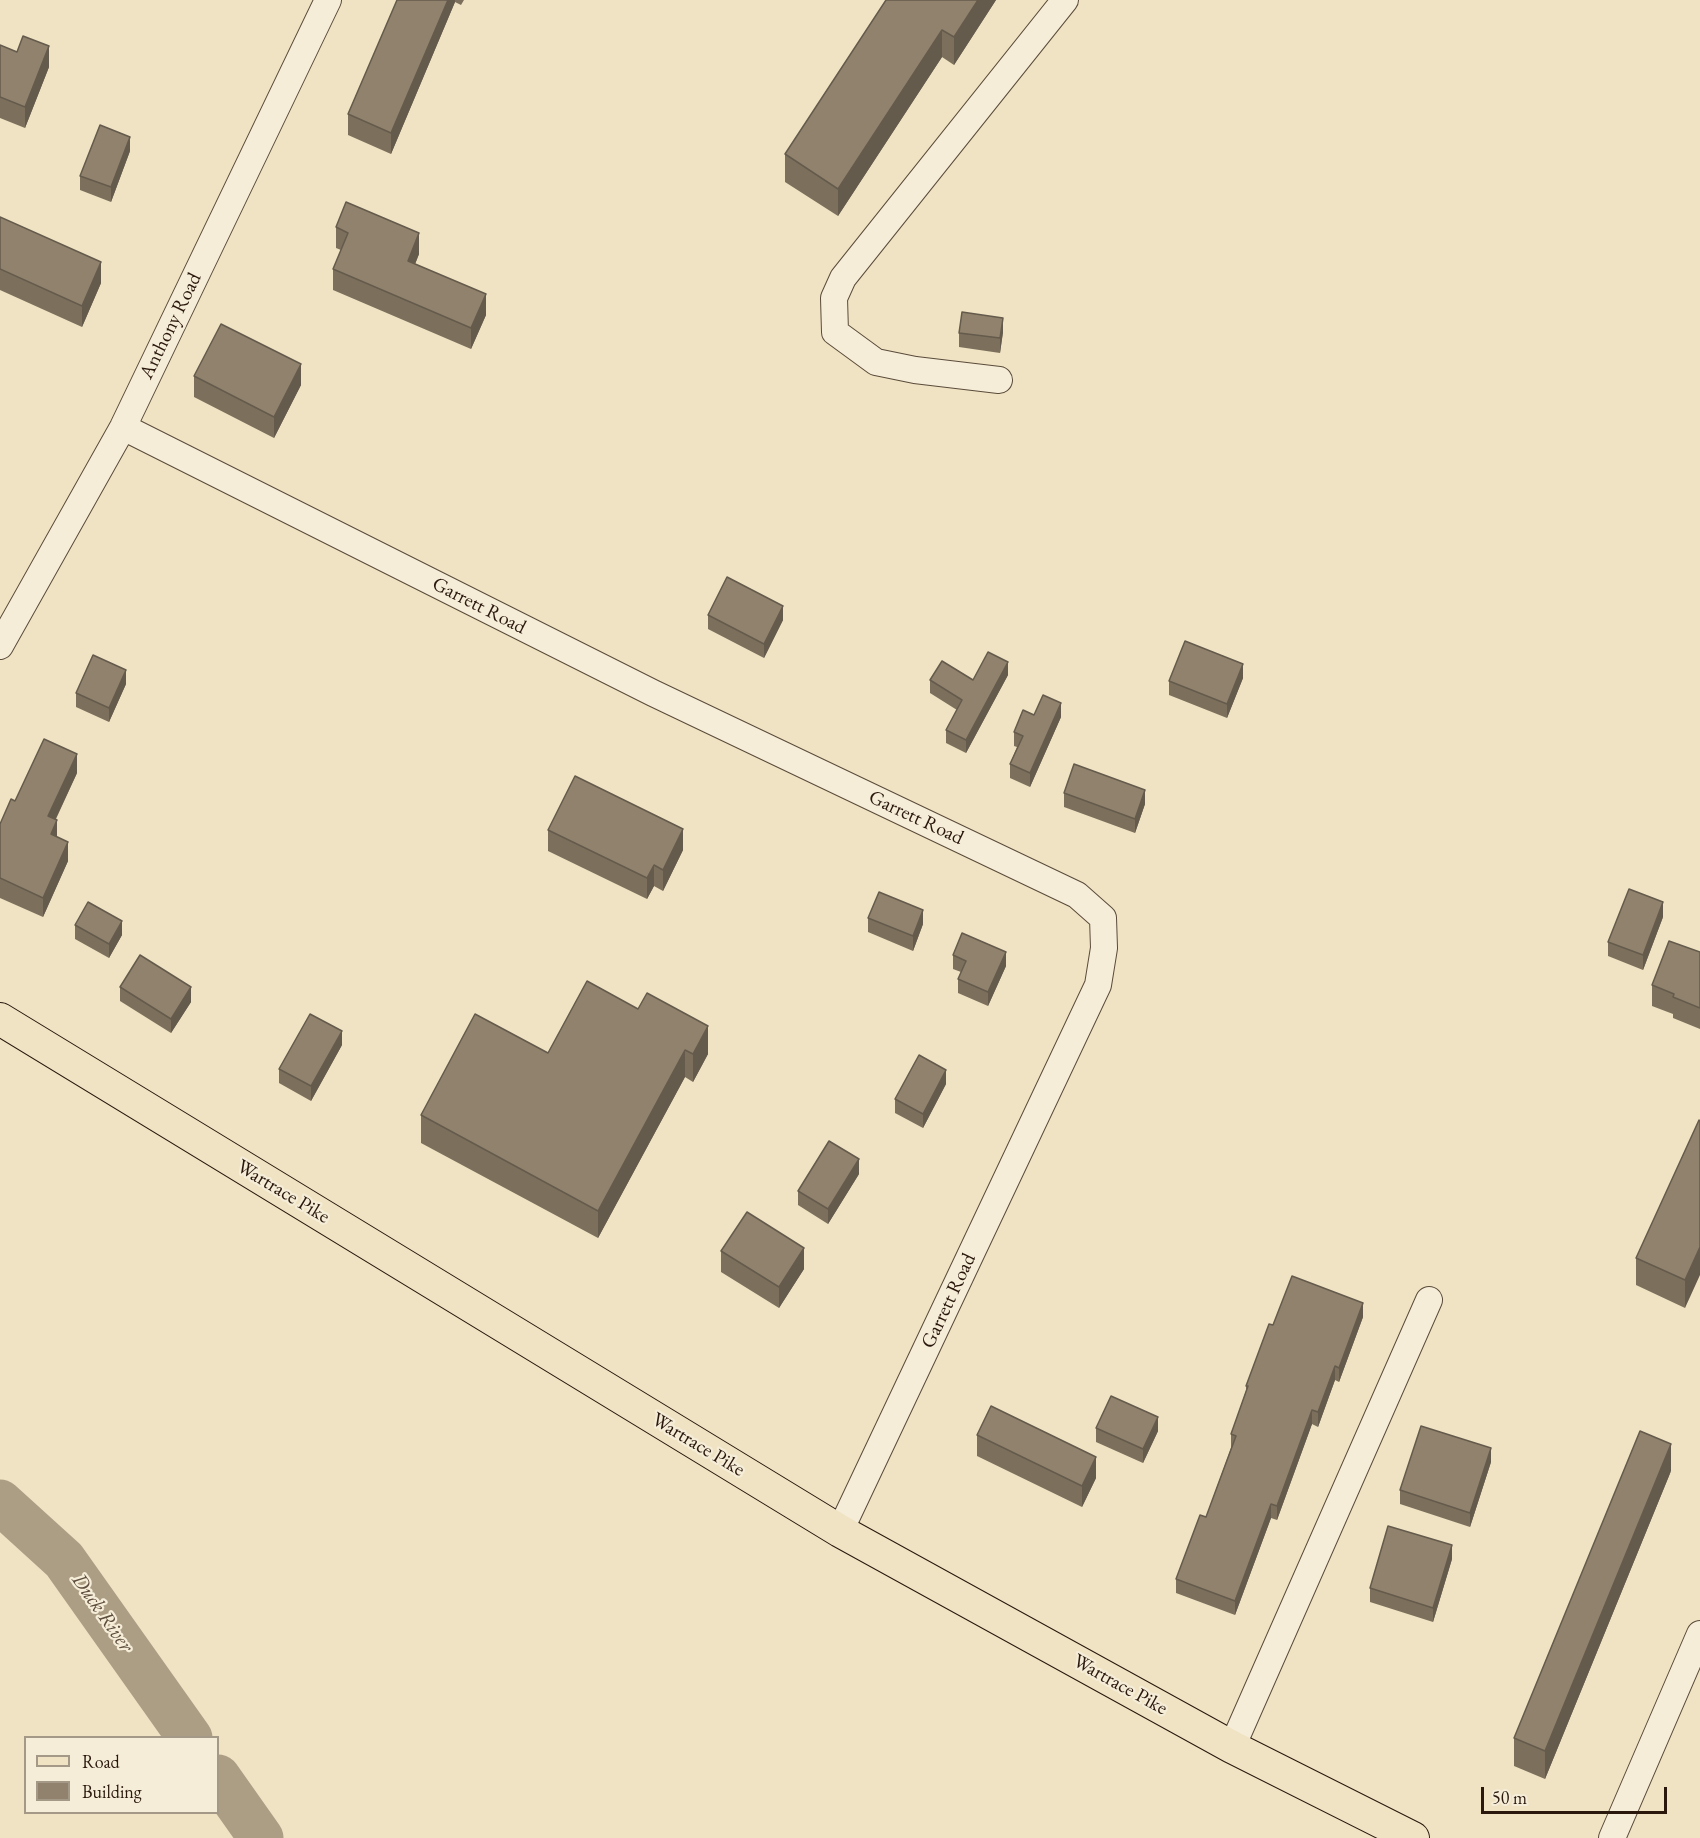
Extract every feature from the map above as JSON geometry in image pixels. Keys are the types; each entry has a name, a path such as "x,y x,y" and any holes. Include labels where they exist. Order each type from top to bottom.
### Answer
{"main road":[{"name":"Wartrace Pike","path":"0,1020 840,1531 1232,1746 1413,1838"}],"street":[{"name":"Anthony Road","path":"0,646 123,427 328,0"},
{"path":"999,380 915,370 876,362 836,332 834,298 843,278 1065,0"},
{"name":"Garrett Road","path":"123,427 653,693 1077,895 1103,918 1104,948 1098,985 840,1531"},
{"path":"1232,1746 1429,1300"},
{"path":"1612,1838 1700,1634"}],"building":[{"path":"397,0 448,0 391,133 348,114"},
{"path":"886,0 978,0 954,37 942,30 838,189 785,154"},
{"path":"23,36 49,46 25,107 0,97 0,45 17,52"},
{"path":"100,125 130,137 111,187 80,176"},
{"path":"346,202 419,233 408,261 486,294 471,328 333,269 348,233 336,227"},
{"path":"0,217 101,262 82,306 0,269"},
{"path":"962,312 1003,318 1000,338 959,333"},
{"path":"221,324 301,364 274,417 194,376"},
{"path":"727,577 783,606 764,644 708,615"},
{"path":"1185,641 1243,664 1227,704 1169,681"},
{"path":"988,652 1008,662 966,740 946,730 962,700 930,680 942,661 973,680"},
{"path":"93,655 126,670 109,708 76,693"},
{"path":"1043,695 1061,703 1030,773 1010,764 1023,736 1014,732 1023,710 1034,715"},
{"path":"44,739 77,754 48,816 57,820 51,834 68,842 43,898 0,878 0,824 11,799 15,801"},
{"path":"1074,764 1145,790 1135,819 1064,793"},
{"path":"575,776 683,829 663,870 654,865 647,878 548,830"},
{"path":"1629,889 1663,902 1643,955 1608,942"},
{"path":"879,892 923,910 913,936 868,918"},
{"path":"88,902 122,921 109,944 75,925"},
{"path":"962,933 1006,952 988,992 958,979 966,961 953,955"},
{"path":"1669,941 1700,952 1700,1008 1652,985"},
{"path":"140,955 191,987 171,1019 120,987"},
{"path":"587,981 638,1009 647,993 708,1026 693,1054 685,1050 598,1211 421,1115 475,1014 548,1053"},
{"path":"310,1014 342,1031 311,1086 279,1069"},
{"path":"919,1055 946,1070 923,1114 895,1099"},
{"path":"1699,1120 1700,1247 1685,1280 1636,1258"},
{"path":"829,1141 859,1159 828,1209 798,1191"},
{"path":"747,1212 804,1248 779,1287 721,1251"},
{"path":"1292,1276 1363,1303 1339,1368 1335,1366 1318,1412 1312,1410 1277,1506 1271,1504 1235,1601 1176,1579 1200,1515 1206,1517 1236,1436 1231,1434 1248,1386 1246,1386 1269,1324 1273,1325"},
{"path":"1111,1396 1158,1417 1143,1449 1096,1428"},
{"path":"991,1406 1096,1457 1082,1486 977,1435"},
{"path":"1421,1426 1491,1448 1470,1513 1400,1490"},
{"path":"1640,1431 1671,1444 1545,1751 1514,1738"},
{"path":"1388,1526 1452,1545 1433,1608 1370,1588"}],"waterway":[{"name":"Duck River","path":"0,1502 64,1560 189,1736"},
{"name":"Duck River","path":"219,1778 261,1838"}]}
